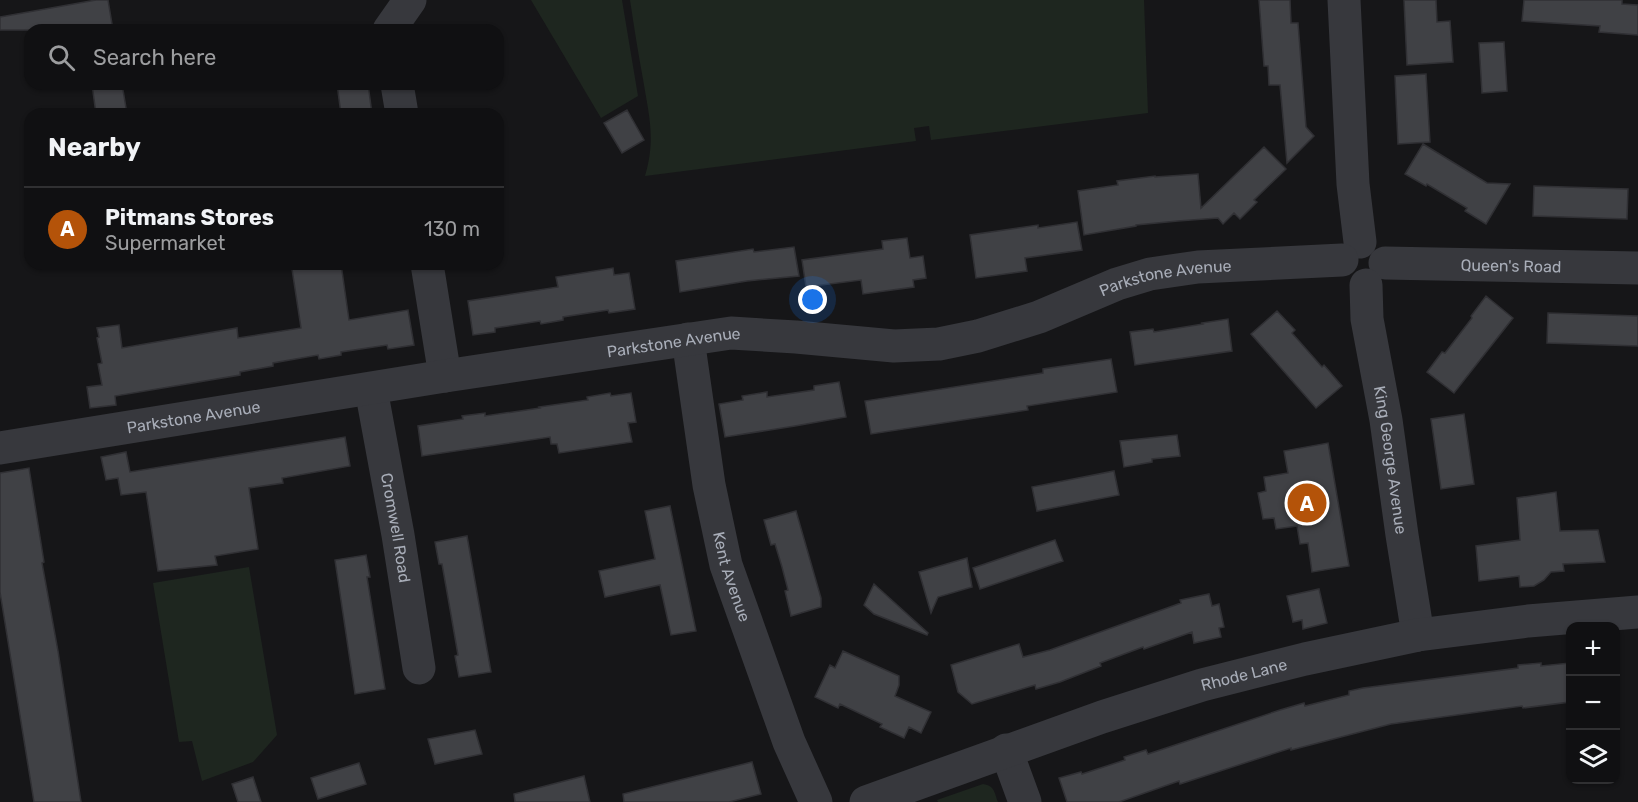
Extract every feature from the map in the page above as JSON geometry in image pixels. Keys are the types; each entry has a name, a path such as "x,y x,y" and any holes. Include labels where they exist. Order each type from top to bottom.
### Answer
{"street":[{"path":"393,24 410,0"},
{"path":"1344,0 1353,184 1351,251 1343,273 1359,285 1375,274"},
{"path":"399,90 401,108"},
{"name":"Parkstone Avenue","path":"0,448 445,376 731,333 894,346 939,344 978,336 1039,317 1117,284 1150,274 1351,251"},
{"name":"Queen's Road","path":"1375,274 1638,268"},
{"path":"428,270 445,376"},
{"name":"King George Avenue","path":"1375,274 1367,319 1386,420 1418,634"},
{"name":"Kent Avenue","path":"688,339 709,485 726,565 789,742 816,802"},
{"name":"Cromwell Road","path":"371,388 398,535 418,668"},
{"name":"Rhode Lane","path":"866,802 1102,717 1202,685 1305,658 1418,634 1528,621 1638,612"},
{"path":"1006,750 1025,802"}],"shaded area":[{"path":"531,0 622,0 638,96 601,118"},
{"path":"630,0 1144,0 1148,113 931,140 929,126 914,128 916,141 645,176 650,150 650,127"},
{"path":"249,567 277,735 253,762 202,781 192,741 179,742 153,583"},
{"path":"983,784 992,788 998,802 938,802 937,800"}],"building":[{"path":"96,0 108,0 112,24 24,24 24,30 0,30 0,17"},
{"path":"1259,0 1290,0 1291,23 1298,23 1306,127 1314,136 1287,163 1280,85 1269,85 1268,66 1264,66"},
{"path":"1404,0 1436,0 1437,22 1450,21 1453,62 1407,65"},
{"path":"1524,0 1622,0 1622,4 1638,5 1638,35 1599,32 1600,26 1522,21"},
{"path":"1504,42 1507,91 1482,93 1479,43"},
{"path":"1426,74 1430,142 1398,144 1395,76"},
{"path":"93,90 123,90 126,108 95,108"},
{"path":"338,90 369,90 371,108 340,108"},
{"path":"627,110 644,140 622,153 604,123"},
{"path":"1423,144 1487,183 1510,184 1486,224 1465,211 1467,208 1427,184 1426,186 1405,174"},
{"path":"1264,147 1286,169 1254,200 1257,202 1240,219 1234,213 1223,224 1218,218 1178,221 1136,225 1084,235 1078,191 1118,185 1117,181 1198,174 1201,208"},
{"path":"1534,186 1628,189 1627,219 1533,216"},
{"path":"1077,222 1082,250 1025,258 1027,271 976,278 970,235"},
{"path":"907,238 910,258 923,256 926,278 913,280 914,287 863,294 861,280 806,287 802,260 883,249 882,241"},
{"path":"794,247 799,276 747,281 680,292 676,261 753,249 754,252"},
{"path":"613,268 614,275 629,273 635,309 609,313 608,310 563,317 563,320 495,328 495,332 473,335 468,301 558,287 556,277"},
{"path":"292,270 342,270 349,320 408,310 414,345 388,349 387,345 341,352 341,355 319,359 318,355 273,363 273,366 240,372 240,375 115,396 116,405 90,408 87,387 102,385 98,364 102,363 97,328 119,325 122,348 237,328 238,338 301,328"},
{"path":"1486,296 1513,318 1454,393 1427,372 1442,352 1445,353"},
{"path":"1277,311 1295,330 1292,333 1342,386 1316,408 1251,334"},
{"path":"1548,313 1638,316 1638,346 1547,343"},
{"path":"1228,319 1232,351 1135,365 1130,332 1153,329 1154,332"},
{"path":"1111,359 1117,392 1027,406 1028,410 871,434 865,401 1043,373 1043,369"},
{"path":"839,382 846,417 725,437 719,404 743,400 742,396 767,392 767,397 814,390 814,386"},
{"path":"610,393 611,396 631,393 636,422 628,423 632,442 559,453 557,444 551,444 550,437 422,456 418,426 463,419 462,416 485,413 485,416 588,400 587,397"},
{"path":"1464,414 1474,484 1441,489 1431,419"},
{"path":"1177,435 1180,456 1152,459 1152,462 1124,467 1120,441"},
{"path":"345,437 350,466 282,478 283,483 249,488 258,549 215,556 217,565 158,571 146,492 121,495 118,478 106,480 101,457 126,452 130,472"},
{"path":"1328,443 1349,566 1312,572 1308,543 1300,544 1297,526 1276,529 1274,518 1263,519 1258,493 1266,491 1264,477 1288,473 1284,451"},
{"path":"29,468 81,802 34,802 0,592 0,473"},
{"path":"1114,471 1119,495 1037,511 1032,487"},
{"path":"1556,492 1560,531 1598,530 1605,562 1563,564 1564,571 1551,572 1534,586 1520,587 1519,576 1479,581 1476,546 1520,540 1517,498"},
{"path":"670,506 696,631 671,635 660,585 605,597 599,571 655,559 645,511"},
{"path":"796,511 821,598 821,607 791,616 782,567 775,544 771,545 764,520"},
{"path":"467,536 491,672 459,677 455,656 458,655 442,564 439,564 435,542"},
{"path":"1055,540 1063,561 980,589 973,568"},
{"path":"366,555 370,577 367,577 385,689 355,694 335,560"},
{"path":"967,558 972,587 938,597 931,613 919,572"},
{"path":"874,584 928,633 927,635 874,614 864,605"},
{"path":"1319,589 1327,623 1303,629 1302,620 1293,622 1287,596"},
{"path":"1209,594 1212,606 1219,604 1224,627 1219,628 1221,637 1194,643 1192,632 1100,663 1101,666 1060,682 1036,689 1035,685 972,704 958,692 951,665 1019,644 1023,657 1050,650 1181,603 1180,600"},
{"path":"843,651 899,676 895,696 931,712 921,733 909,727 904,738 880,727 882,724 840,704 838,708 815,697 830,665 835,668"},
{"path":"1566,663 1566,703 1523,708 1522,706 1391,724 1291,750 1291,748 1180,784 1179,781 1119,802 1067,802 1059,778 1081,772 1082,774 1125,760 1124,757 1146,750 1148,754 1304,703 1305,706 1349,695 1349,691 1518,668 1518,665"},
{"path":"475,730 482,754 435,764 428,739"},
{"path":"752,762 761,794 729,802 624,802 623,794"},
{"path":"359,763 366,784 318,799 311,778"},
{"path":"584,776 590,802 515,802 514,794"},
{"path":"253,777 261,802 238,802 232,784"}],"place":[{"name":"Pitmans Stores","path":"1307,503"}]}
